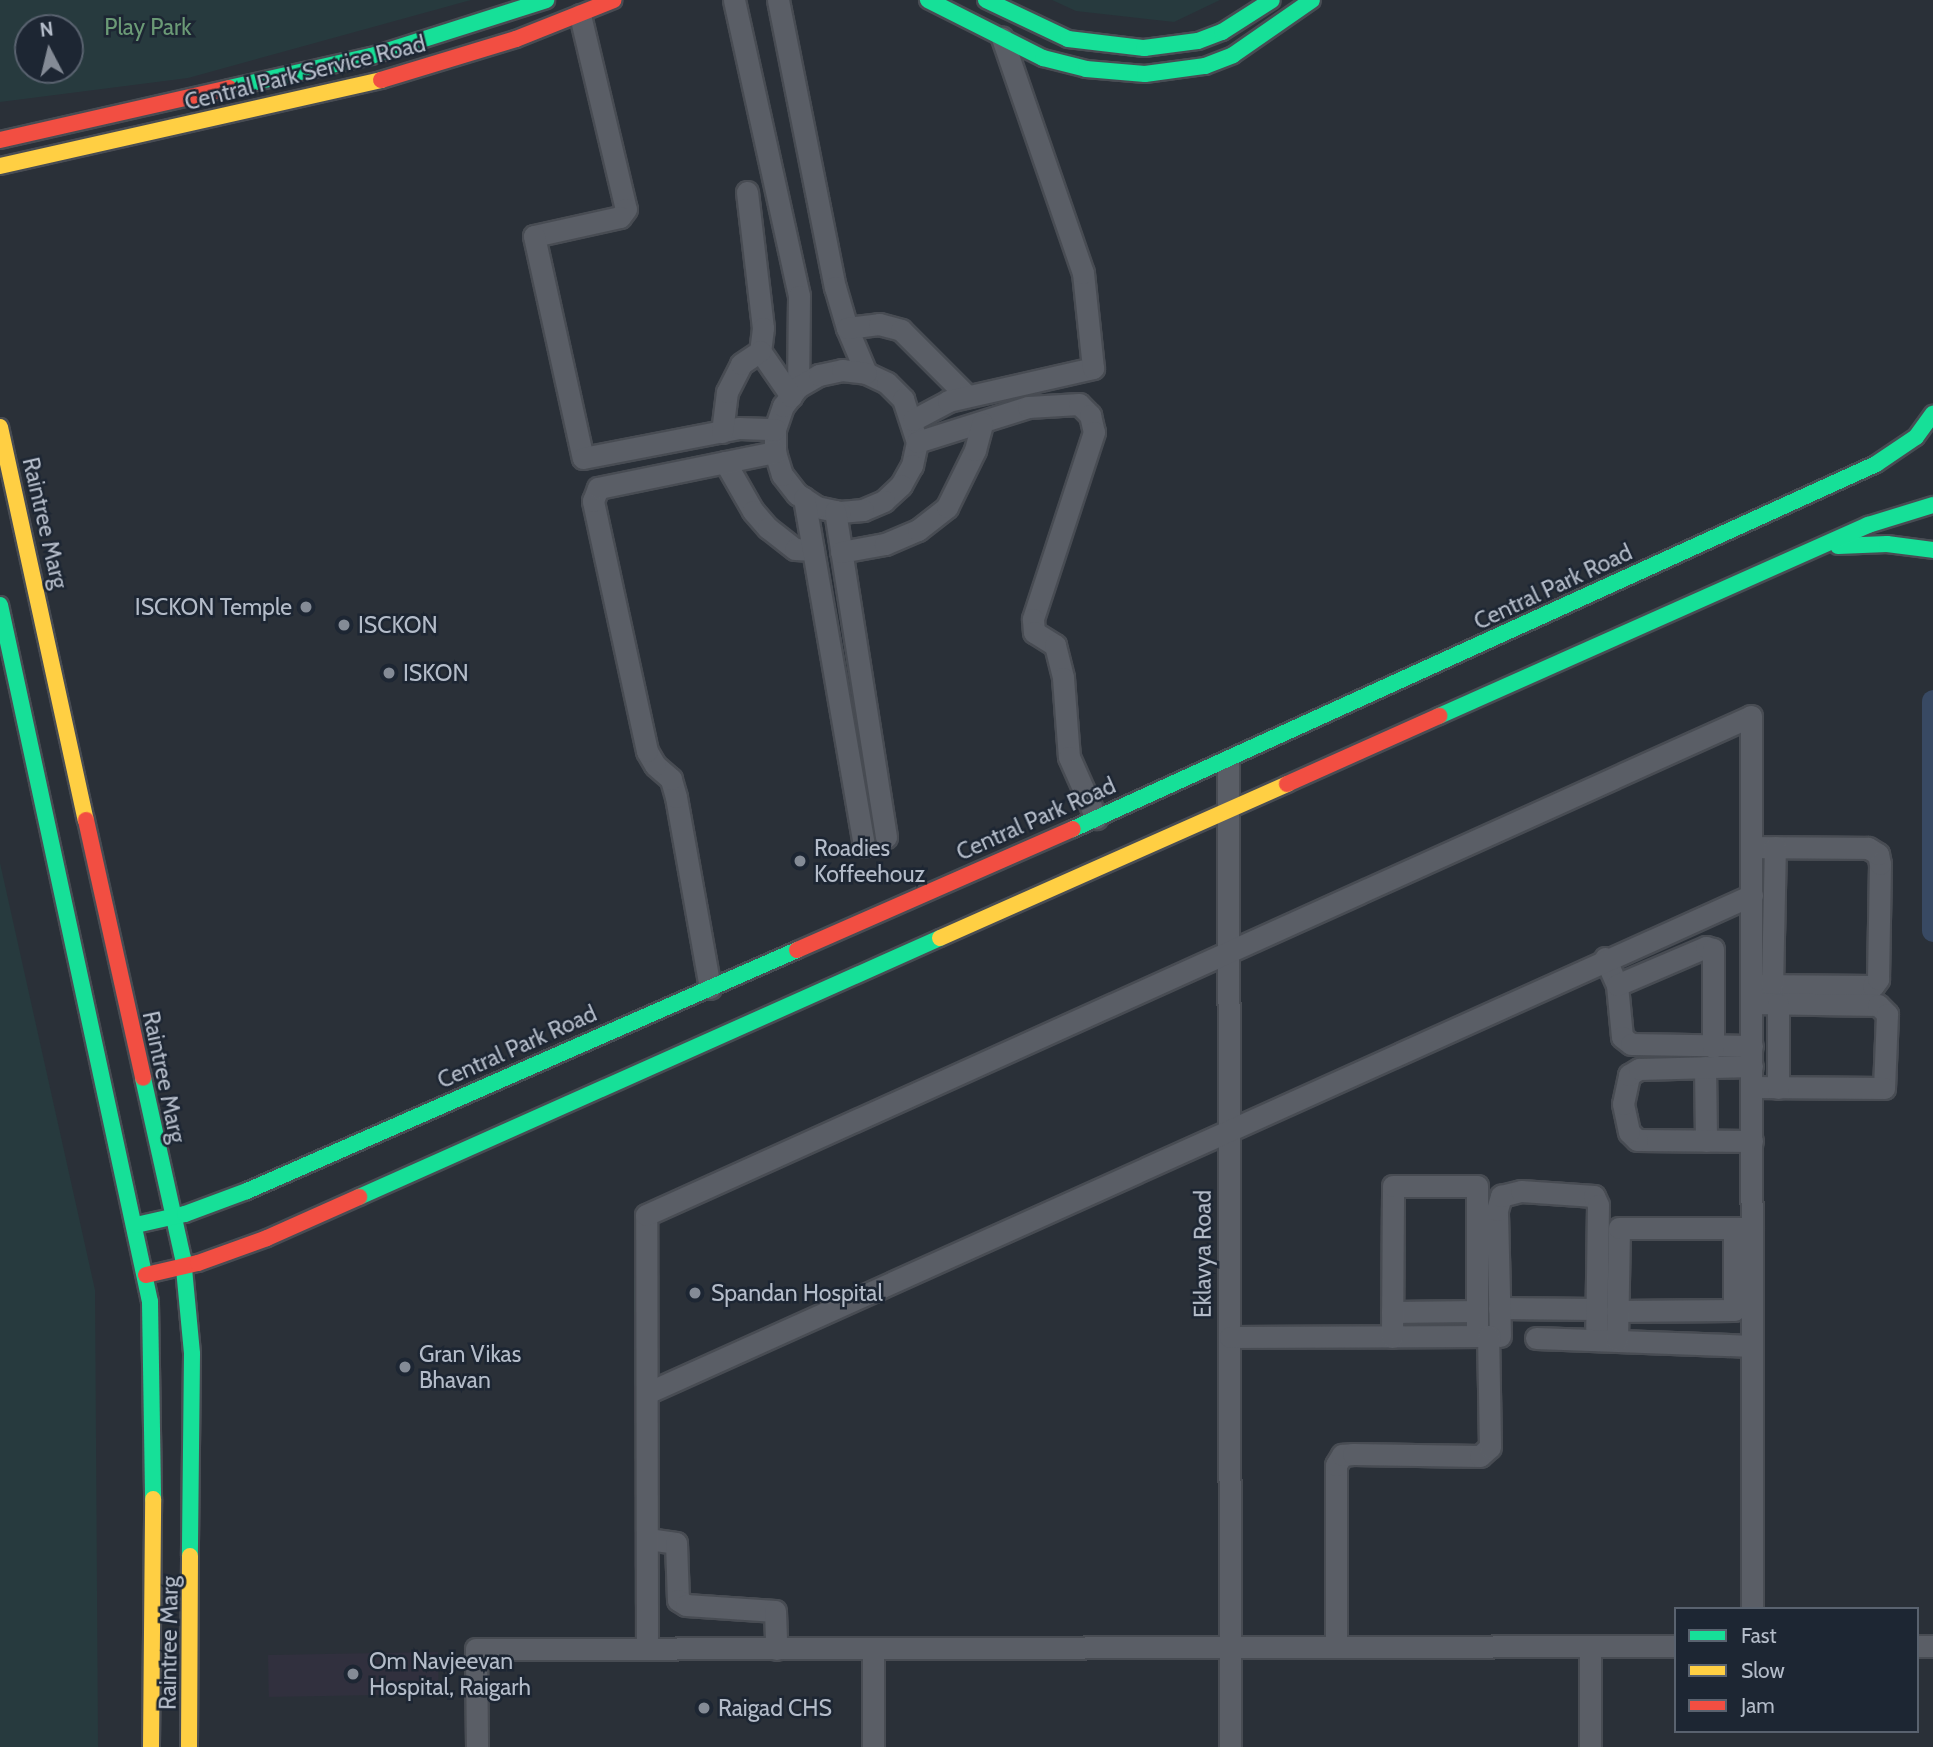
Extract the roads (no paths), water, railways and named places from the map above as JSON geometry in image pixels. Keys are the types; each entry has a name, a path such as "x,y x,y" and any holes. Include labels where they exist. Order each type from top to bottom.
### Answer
{"main road":[{"name":"Central Park Service Road","path":"0,140 371,56 546,0"},
{"name":"Central Park Service Road","path":"0,166 377,81 580,15 614,0"},
{"path":"928,0 1043,58 1086,69 1174,72 1233,55 1312,0"},
{"path":"986,0 1068,39 1144,48 1210,37 1272,0"},
{"path":"1933,417 1933,444"},
{"name":"Central Park Road","path":"136,1225 174,1216 247,1191 1228,761 1876,464 1916,437 1933,417"},
{"name":"Raintree Marg","path":"0,427 184,1266 192,1354 189,1747"},
{"path":"146,1275 184,1266 267,1238 1812,549 1868,525 1933,505"},
{"path":"1812,549 1887,544 1933,550"},
{"name":"Raintree Marg","path":"0,605 146,1275 154,1355 151,1747"}],"street":[{"path":"734,0 799,296 795,392 775,429 775,452 782,475 804,498 835,511 863,510 884,501 901,485 912,465 917,442 913,419 903,399 887,383 866,373 830,372 795,392"},
{"path":"778,0 847,328 866,373"},
{"path":"580,15 626,209 620,217 534,236 583,458 722,432 775,429"},
{"path":"913,419 967,396 1093,368 1083,273 1002,38"},
{"path":"747,192 763,328 760,351 795,392"},
{"path":"847,328 878,324 901,330 967,396"},
{"path":"722,432 727,392 741,364 760,351"},
{"path":"917,442 1028,407 1079,404 1090,415 1094,432 1033,619 1034,632 1055,645 1063,678 1069,757 1096,818"},
{"path":"841,552 885,544 918,530 947,507 975,450 982,423"},
{"path":"710,988 676,797 671,779 647,751 593,500 598,488 775,452"},
{"path":"725,462 753,511 768,528 795,549 813,550"},
{"path":"804,498 864,846"},
{"path":"835,511 886,837"},
{"path":"647,1649 646,1214 1751,716 1752,895 1763,995 1778,1088"},
{"name":"Eklavya Road","path":"1228,761 1230,1747"},
{"path":"1752,847 1868,848 1878,854 1878,979 1873,986 1763,995"},
{"path":"1499,1308 1734,1310 1752,1141 1752,1056 1763,995 1775,848"},
{"path":"647,1393 1605,958 1752,895"},
{"path":"1617,985 1706,947 1713,948 1713,1047"},
{"path":"1605,958 1617,985 1622,1037 1631,1044 1713,1047 1752,1056"},
{"path":"1752,1087 1884,1088 1887,1014 1878,1005 1763,995"},
{"path":"1752,1056 1705,1067 1639,1069 1629,1075 1623,1104 1629,1132 1637,1140 1752,1141"},
{"path":"1705,1067 1706,1141"},
{"path":"1392,1337 1393,1186 1477,1186 1477,1311 1495,1336"},
{"path":"1336,1647 1336,1465 1342,1455 1480,1456 1490,1447 1495,1336 1499,1308 1497,1210 1502,1196 1521,1191 1594,1195 1598,1205 1607,1310"},
{"path":"1606,1340 1607,1310 1619,1228 1743,1228"},
{"path":"1743,1228 1752,1346 1752,1607"},
{"path":"1392,1312 1477,1311"},
{"path":"1230,1337 1495,1336"},
{"path":"1536,1338 1752,1346"},
{"path":"648,1539 676,1544 678,1600 686,1605 775,1611 776,1649"},
{"path":"1590,1646 1590,1747"},
{"path":"477,1747 476,1649 1674,1646"},
{"path":"873,1648 873,1747"}],"waterway":[{"path":"1933,701 1933,930"}],"place":[{"name":"ISCKON Temple","path":"306,607"},
{"name":"ISCKON","path":"344,625"},
{"name":"ISKON","path":"389,673"},
{"name":"Roadies Koffeehouz","path":"800,861"},
{"name":"Spandan Hospital","path":"695,1293"},
{"name":"Gran Vikas Bhavan","path":"405,1367"},
{"name":"Om Navjeevan Hospital, Raigarh","path":"353,1674"},
{"name":"Raigad CHS","path":"704,1708"}],"park label":[{"name":"Play Park","path":"148,27"}]}
